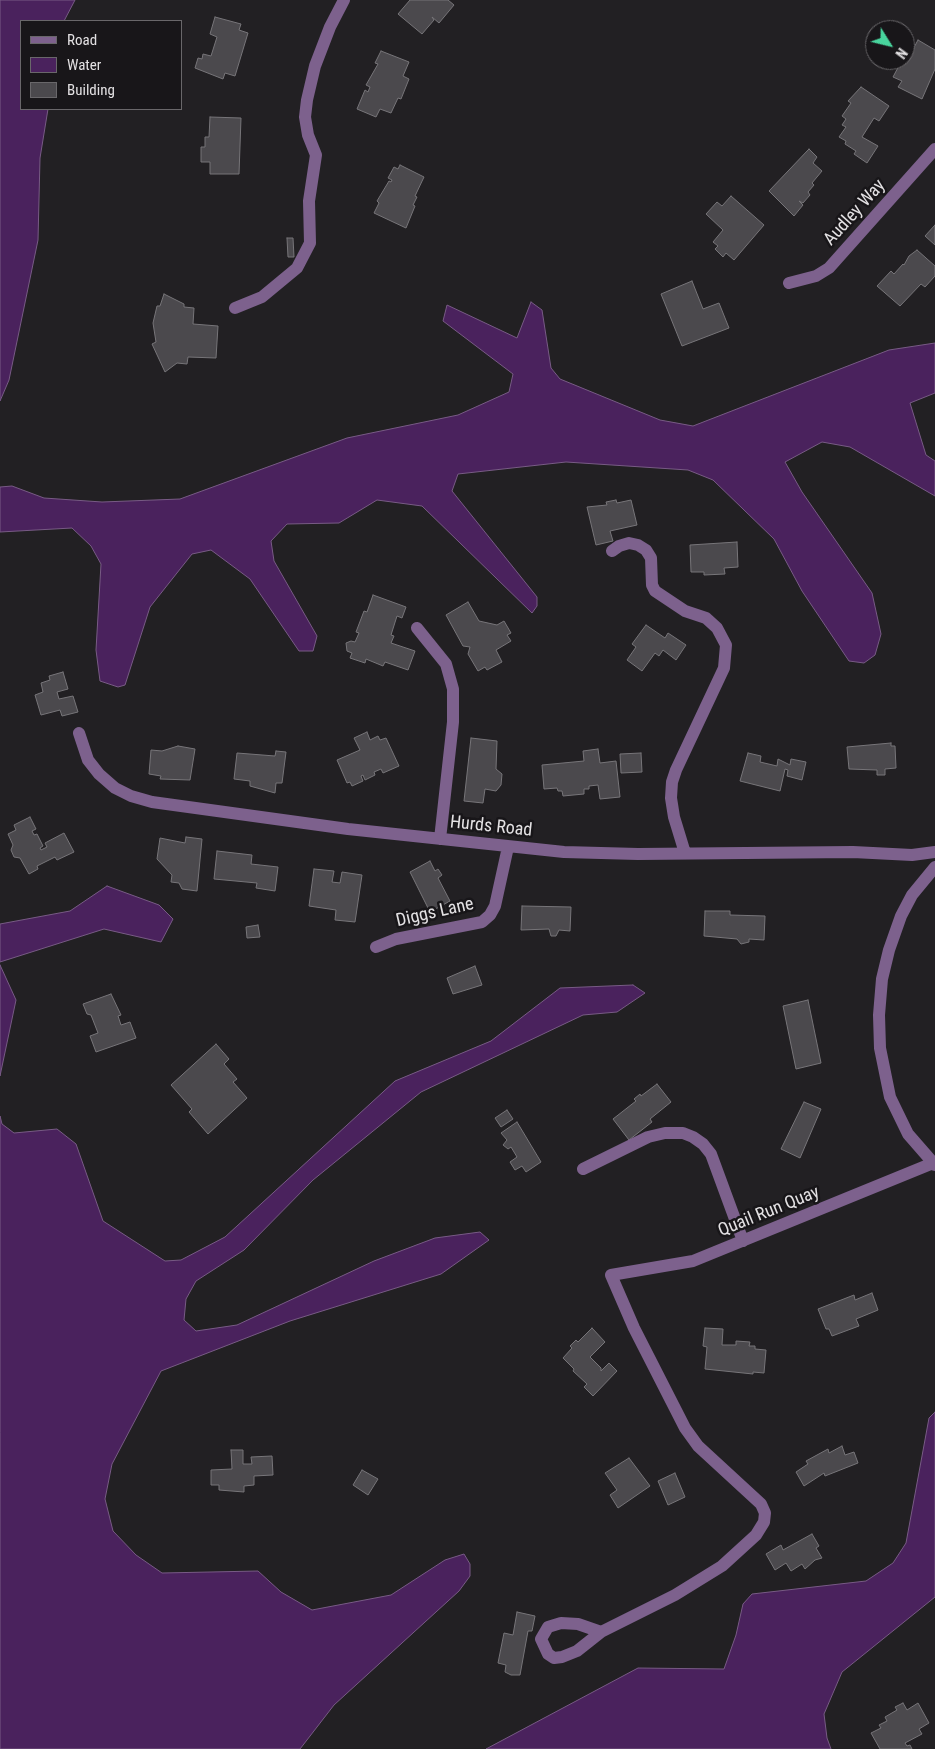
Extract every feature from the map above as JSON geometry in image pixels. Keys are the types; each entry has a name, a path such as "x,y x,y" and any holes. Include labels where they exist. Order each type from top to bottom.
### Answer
{"street":[{"path":"235,308 262,297 296,268 310,243 309,201 316,155 308,135 305,117 307,100 321,51 330,27 344,0"},
{"name":"Audley Way","path":"789,283 816,276 829,268 935,150"},
{"path":"612,551 628,544 638,545 646,550 651,558 652,585 655,591 685,611 706,618 717,628 726,646 724,668 672,782 671,798 674,817 685,853"},
{"path":"417,628 446,664 453,689 453,722 440,840"},
{"name":"Hurds Road","path":"79,733 88,760 99,774 115,788 131,796 152,802 440,840 574,852 853,852 912,855 935,852"},
{"name":"Diggs Lane","path":"376,946 396,939 482,922 490,915 495,906 508,847"},
{"path":"934,1164 908,1134 890,1097 880,1048 879,1015 882,979 889,950 901,916 912,895 935,867"},
{"path":"584,1169 648,1136 665,1133 683,1133 693,1137 703,1144 711,1154 743,1241"},
{"name":"Quail Run Quay","path":"601,1632 675,1595 722,1566 756,1535 764,1522 765,1513 761,1504 698,1446 685,1428 634,1328 611,1275 693,1261 934,1164"}],"water":[{"path":"0,0 75,0 65,20 20,20 20,110 48,110 40,158 38,240 9,380 0,401"},
{"path":"531,302 542,310 551,368 560,379 660,420 693,426 889,350 935,343 935,393 910,403 926,455 935,461 935,496 850,447 822,442 785,462 802,492 872,593 881,634 875,655 864,663 849,661 802,591 774,539 713,480 688,470 566,462 458,474 452,491 537,597 537,606 532,613 422,506 377,500 339,523 287,524 271,541 274,561 317,636 313,651 299,651 250,579 211,550 192,554 150,607 125,685 118,687 100,681 96,650 101,564 91,546 72,528 0,532 0,487 12,486 44,498 102,502 180,499 347,438 458,415 509,392 513,374 443,321 447,305 517,338"},
{"path":"107,886 159,905 173,919 161,942 104,929 0,962 0,924 70,911"},
{"path":"0,965 16,1000 0,1076"},
{"path":"633,985 645,993 617,1012 583,1015 421,1092 313,1180 244,1250 196,1281 186,1299 184,1320 196,1331 237,1325 374,1261 435,1238 480,1232 489,1240 441,1274 290,1321 161,1371 112,1464 105,1499 113,1531 136,1555 162,1573 258,1571 281,1592 312,1610 391,1595 445,1560 464,1554 470,1564 470,1576 459,1591 334,1705 300,1749 0,1749 0,1116 2,1124 14,1133 57,1129 76,1144 103,1221 165,1261 181,1260 225,1237 395,1081 491,1041 560,988"},
{"path":"935,1412 935,1597 842,1672 824,1714 827,1738 831,1749 486,1749 638,1668 724,1669 736,1635 743,1604 752,1594 866,1581 893,1563 906,1543 929,1418"}],"building":[{"path":"410,0 448,0 454,5 439,23 432,17 434,20 422,34 398,14"},
{"path":"215,17 241,24 239,30 248,33 235,76 225,73 223,79 195,68 198,58 202,59 203,54 211,56 217,37 210,34"},
{"path":"918,40 935,50 935,69 922,99 898,87 902,81 893,77 897,70 915,70 915,46"},
{"path":"381,51 409,62 403,76 409,79 401,99 398,98 391,113 380,109 376,117 357,109 365,90 368,92 370,87 366,85 378,64 375,63"},
{"path":"861,87 889,106 879,121 874,118 862,137 878,146 867,163 854,154 856,151 845,144 846,141 839,137 846,127 842,125 846,119 842,116 851,103 848,101"},
{"path":"210,117 241,118 239,174 210,174 210,162 201,162 201,147 205,147 205,137 209,137"},
{"path":"809,149 817,157 813,163 822,171 812,183 814,185 808,192 810,195 803,203 799,201 803,205 794,216 769,191"},
{"path":"400,165 424,177 415,196 417,197 413,205 415,206 406,228 374,213 379,203 377,201 389,181 391,182 392,180 388,178 394,167 398,169"},
{"path":"731,196 764,225 734,260 726,253 723,257 715,249 718,246 713,242 723,230 706,214 717,202 722,206"},
{"path":"935,225 935,245 925,236"},
{"path":"287,238 293,238 294,257 288,257"},
{"path":"917,250 935,266 935,276 925,287 921,284 900,306 877,286 891,271 894,274 904,265 909,256"},
{"path":"692,281 703,309 719,303 729,328 682,346 661,294"},
{"path":"164,294 184,304 184,307 194,308 193,324 218,326 216,358 188,357 187,364 177,363 165,372 152,344 156,342 153,323 157,306 160,306"},
{"path":"616,500 617,503 631,500 637,525 610,531 613,541 596,545 587,507 607,505 606,502"},
{"path":"737,542 738,567 724,568 725,574 704,575 704,572 691,572 690,545"},
{"path":"373,595 406,607 402,618 397,616 391,635 394,636 391,643 415,651 408,670 385,662 383,666 366,659 365,663 350,658 352,653 347,651 346,643 355,642 359,633 356,632 364,611 367,612"},
{"path":"468,602 479,621 497,625 504,621 511,633 507,635 511,641 496,650 502,662 487,670 485,667 478,671 468,654 470,647 463,646 446,615"},
{"path":"646,625 665,638 668,633 686,645 676,660 663,650 659,656 655,653 642,671 627,660 636,647 632,644"},
{"path":"63,672 68,689 57,692 59,699 73,696 78,712 62,716 60,710 41,715 35,695 43,692 41,683 50,680 49,676"},
{"path":"367,732 370,740 378,736 380,740 386,738 399,766 383,773 381,769 374,772 375,775 365,780 363,775 361,776 363,781 352,786 350,782 347,783 337,760 360,750 354,738"},
{"path":"471,738 497,741 496,769 502,774 501,785 496,791 485,789 483,803 464,801"},
{"path":"891,743 891,746 895,746 896,768 885,769 885,775 877,775 877,770 849,769 847,747"},
{"path":"178,746 195,749 190,780 160,779 161,776 149,774 151,750 162,751"},
{"path":"598,749 600,763 616,761 620,797 600,799 598,785 589,786 589,789 584,789 584,794 563,796 562,791 558,791 557,788 544,789 542,765 584,761 583,751"},
{"path":"276,751 286,752 282,783 276,783 275,793 250,786 250,781 234,779 237,753 275,756"},
{"path":"641,753 642,772 621,773 620,754"},
{"path":"748,753 761,756 760,762 777,766 778,759 790,765 791,759 806,762 802,780 787,776 788,770 785,769 780,791 740,781"},
{"path":"30,817 36,829 32,831 34,835 37,834 43,846 40,848 41,850 47,847 45,843 64,833 74,852 57,860 55,857 37,866 38,869 29,874 20,858 14,857 11,850 13,845 8,834 16,830 14,825"},
{"path":"186,837 202,839 197,891 182,889 179,883 171,882 172,875 157,859 160,838 185,843"},
{"path":"217,851 252,855 251,864 278,867 275,891 256,888 257,883 214,879"},
{"path":"430,861 435,871 438,869 442,875 438,878 450,901 430,912 410,872"},
{"path":"314,869 334,871 332,882 340,883 342,872 362,875 355,922 335,920 336,910 309,906"},
{"path":"522,906 571,907 570,931 559,930 556,936 551,936 549,929 521,930"},
{"path":"705,911 730,911 730,915 765,916 764,940 749,939 749,942 741,944 737,939 704,936"},
{"path":"258,925 260,937 247,938 246,927"},
{"path":"475,966 482,985 453,994 447,978"},
{"path":"111,994 121,1015 118,1016 121,1025 130,1022 136,1038 96,1052 90,1036 98,1033 91,1015 87,1014 83,1004"},
{"path":"808,1000 821,1063 796,1069 783,1006"},
{"path":"216,1044 229,1059 224,1064 237,1079 233,1082 247,1098 208,1134 189,1112 192,1109 171,1085"},
{"path":"657,1084 671,1102 650,1119 652,1122 629,1140 613,1119 636,1101 634,1099 640,1094 641,1096"},
{"path":"804,1102 821,1109 800,1158 781,1149"},
{"path":"507,1110 513,1119 501,1127 495,1118"},
{"path":"517,1122 541,1162 526,1172 522,1166 515,1170 510,1162 517,1157 511,1147 508,1149 503,1145 507,1140 501,1133"},
{"path":"872,1293 878,1310 856,1319 859,1326 832,1336 829,1329 826,1329 818,1309 854,1295 855,1300"},
{"path":"592,1328 605,1342 590,1357 601,1368 601,1371 609,1363 617,1371 593,1396 584,1387 587,1384 563,1358 572,1348 570,1346 576,1340 578,1342"},
{"path":"705,1328 723,1329 722,1345 736,1345 736,1341 750,1342 749,1346 755,1346 755,1349 766,1350 764,1373 753,1372 753,1374 705,1369 707,1347 703,1346"},
{"path":"842,1446 845,1455 854,1452 858,1463 825,1476 824,1473 804,1486 796,1472 808,1464 806,1461 828,1449 829,1453"},
{"path":"231,1450 243,1450 243,1464 252,1464 251,1457 272,1456 273,1475 254,1476 254,1485 244,1486 244,1492 219,1490 219,1485 211,1485 211,1470 232,1469"},
{"path":"629,1458 650,1486 618,1508 610,1495 617,1490 605,1473"},
{"path":"362,1470 378,1479 368,1495 353,1485"},
{"path":"675,1473 685,1497 668,1505 658,1481"},
{"path":"812,1534 819,1546 816,1548 822,1558 815,1560 805,1569 802,1564 791,1571 786,1563 775,1570 766,1554 781,1545 783,1550"},
{"path":"517,1612 535,1616 532,1631 528,1631 520,1675 511,1675 505,1672 506,1665 498,1663 504,1633 513,1635"},
{"path":"903,1703 907,1710 918,1703 929,1723 919,1729 922,1734 905,1743 907,1746 910,1745 912,1749 880,1749 871,1733 881,1728 879,1725 887,1721 885,1717 897,1710 895,1707"}]}
